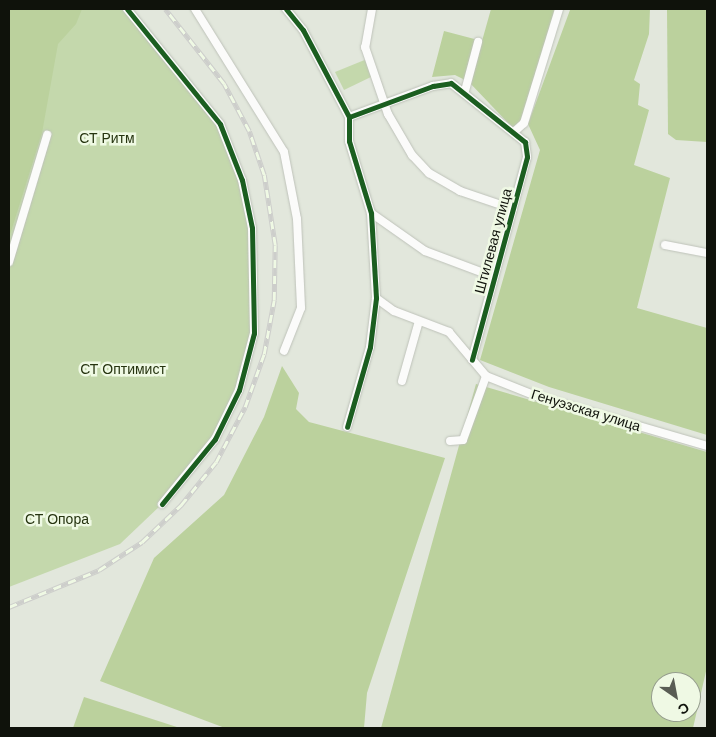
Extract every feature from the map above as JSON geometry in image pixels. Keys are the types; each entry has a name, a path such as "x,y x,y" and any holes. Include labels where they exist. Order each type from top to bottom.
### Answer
{"street":[{"path":"127,9 220,124 242,180 252,228 254,332 239,390 216,439 162,504"},
{"path":"194,9 284,152 297,220 301,308 284,351"},
{"path":"286,9 303,30 349,117 349,140 371,213 376,298 370,347 347,427"},
{"path":"372,9 365,47 385,107 412,155 429,173 460,191 513,209"},
{"path":"349,117 385,107 442,83 465,91 490,118 514,132 524,122 559,9"},
{"path":"465,91 478,42"},
{"name":"Штилевая улица","path":"472,360 528,149 514,132"},
{"path":"9,262 47,135"},
{"path":"371,213 425,250 494,277"},
{"path":"665,244 707,253"},
{"name":"Генуэзская улица","path":"376,298 419,321 449,332 486,376 536,396 707,446"},
{"path":"402,381 419,321"},
{"path":"450,441 463,440 486,376"}],"green space":[{"path":"9,9 131,9 220,124 242,180 255,289 254,333 239,390 215,439 162,504 120,544 9,587"},
{"path":"9,9 82,9 76,24 58,44 42,133 9,238"},
{"path":"491,9 559,9 525,121 512,127 469,82 455,75 432,77 444,31 482,41"},
{"path":"650,9 649,34 634,80 640,84 638,105 649,110 634,165 670,178 637,308 707,328 707,435 549,387 480,360 540,150 528,124 570,10"},
{"path":"667,9 707,9 707,142 676,140 668,134"},
{"path":"367,59 373,76 344,90 335,72"},
{"path":"282,366 299,393 296,409 309,422 445,458 367,693 364,728 225,728 100,681 154,558 224,495 264,417"},
{"path":"476,384 707,452 707,667 701,693 701,672 651,672 651,722 694,722 693,728 381,728"},
{"path":"84,697 180,728 73,728"}],"railway":[{"path":"9,607 99,570 142,542 181,505 216,462 245,407 264,354 274,300 275,245 264,175 249,131 224,84 165,9"}],"cycle path":[{"path":"127,9 220,124 242,180 252,228 254,333 239,390 215,439 162,504"},
{"path":"286,9 303,30 349,117 349,141 371,213 376,298 370,347 347,427"},
{"path":"349,117 433,86 451,83 525,142 527,157 472,360"}],"park label":[{"name":"СТ Ритм","path":"107,138"},
{"name":"СТ Оптимист","path":"123,369"},
{"name":"СТ Опора","path":"57,519"}]}
